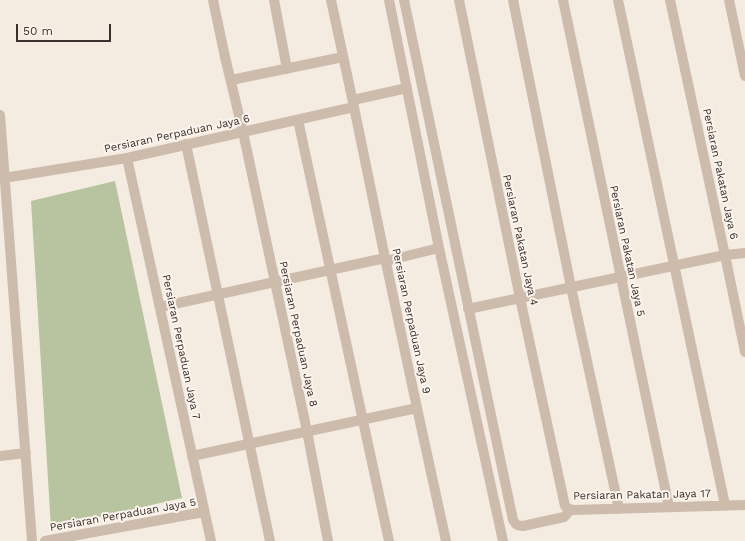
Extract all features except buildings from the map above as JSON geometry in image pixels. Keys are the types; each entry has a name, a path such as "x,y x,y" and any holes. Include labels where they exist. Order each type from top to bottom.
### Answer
{"street":[{"name":"Persiaran Perpaduan Jaya 8","path":"213,0 244,132 274,282 307,431 328,541"},
{"path":"274,0 287,69"},
{"name":"Persiaran Perpaduan Jaya 9","path":"331,0 354,104 416,408 446,540"},
{"path":"389,0 439,248 503,541"},
{"path":"404,0 513,520 518,526 523,526 564,517 570,510"},
{"path":"513,0 619,509"},
{"name":"Persiaran Pakatan Jaya 5","path":"563,0 669,507"},
{"path":"618,0 725,505"},
{"name":"Persiaran Pakatan Jaya 6","path":"670,0 745,352"},
{"path":"729,0 745,76"},
{"name":"Persiaran Pakatan Jaya 4","path":"459,1 559,483"},
{"path":"231,80 343,57"},
{"name":"Persiaran Perpaduan Jaya 6","path":"4,178 127,158 298,120 407,88"},
{"path":"0,115 32,541"},
{"path":"298,120 389,541"},
{"path":"186,144 270,541"},
{"name":"Persiaran Perpaduan Jaya 7","path":"127,158 211,541"},
{"path":"160,307 439,248"},
{"path":"468,309 725,255 745,253"},
{"path":"0,257 11,256"},
{"path":"192,456 416,408"},
{"path":"0,456 26,453"},
{"name":"Persiaran Pakatan Jaya 17","path":"559,483 565,506 570,510 745,505"},
{"name":"Persiaran Perpaduan Jaya 5","path":"45,541 204,512"}],"green space":[{"path":"115,181 182,498 51,528 31,201"}]}
